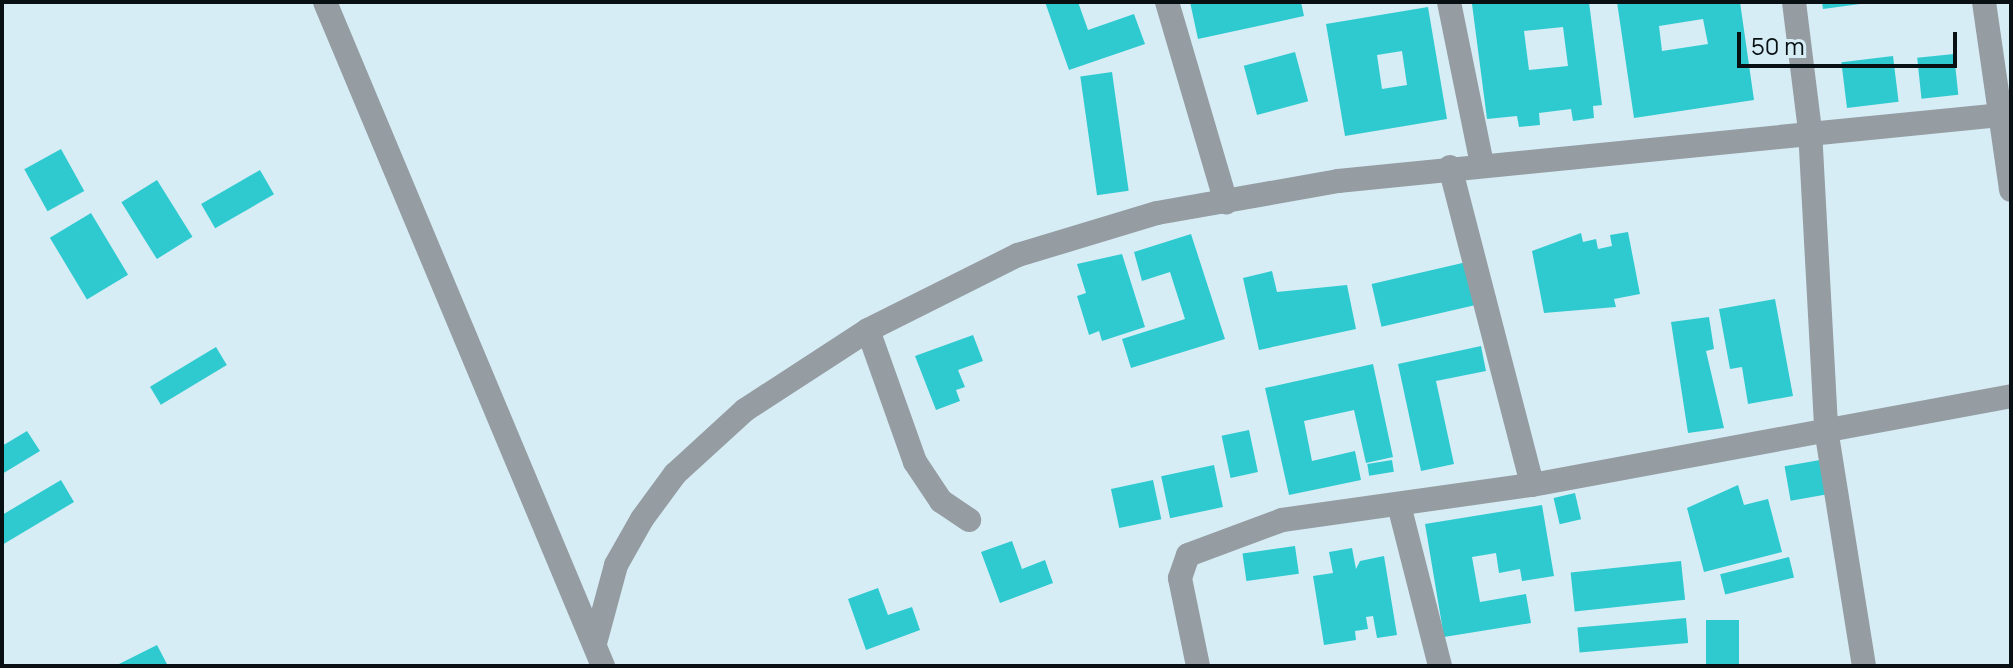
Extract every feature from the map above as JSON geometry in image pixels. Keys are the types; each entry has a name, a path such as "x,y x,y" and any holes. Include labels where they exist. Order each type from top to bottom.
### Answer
{"street":[{"path":"325,2 603,666"},
{"path":"1167,2 1226,202"},
{"path":"1449,2 1482,164"},
{"path":"1794,2 1810,130 1826,429 1864,666"},
{"path":"1984,2 2011,190"},
{"path":"595,643 616,565 675,474 745,410 868,330 1018,255 1089,230 1226,202 1450,167 1810,130 2000,115"},
{"path":"1450,167 1532,485"},
{"path":"868,330 915,462 941,501 969,520"},
{"path":"1198,666 1180,578 1188,555 1282,520 1532,485 2011,396"},
{"path":"1399,505 1440,666"}],"building":[{"path":"1045,2 1078,2 1088,30 1134,14 1145,44 1069,70"},
{"path":"1190,2 1301,2 1304,16 1198,39"},
{"path":"1589,2 1602,105 1593,106 1594,118 1573,121 1571,109 1539,113 1540,125 1519,127 1517,116 1487,119 1472,4","holes":["1563,27 1568,66 1529,70 1524,31"]},
{"path":"1617,2 1740,2 1754,100 1634,118","holes":["1703,19 1708,44 1662,51 1659,26"]},
{"path":"1822,2 1860,2 1860,4 1823,9"},
{"path":"1428,7 1447,119 1345,136 1326,24","holes":["1402,51 1407,85 1382,89 1377,55"]},
{"path":"1295,52 1308,101 1257,115 1244,66"},
{"path":"1954,54 1958,95 1921,99 1917,58"},
{"path":"1893,56 1899,102 1847,108 1841,62"},
{"path":"1112,72 1129,191 1097,195 1080,76"},
{"path":"61,149 84,191 48,211 24,169"},
{"path":"260,170 274,194 215,228 201,204"},
{"path":"157,180 193,237 157,259 121,202"},
{"path":"91,213 128,275 87,299 50,238"},
{"path":"1628,232 1640,294 1614,299 1616,307 1544,313 1532,251 1581,233 1583,242 1596,239 1598,249 1612,246 1610,235"},
{"path":"1191,234 1225,339 1131,368 1122,339 1185,319 1170,272 1142,281 1134,252"},
{"path":"1122,254 1145,327 1102,341 1099,331 1089,335 1077,296 1086,293 1077,264"},
{"path":"1471,261 1481,304 1382,327 1372,284"},
{"path":"1272,271 1277,292 1347,285 1356,329 1259,350 1243,278"},
{"path":"1775,299 1793,396 1748,404 1742,367 1730,369 1719,309"},
{"path":"1709,317 1714,349 1706,351 1724,428 1688,433 1671,322"},
{"path":"973,335 983,361 958,370 965,387 956,390 960,401 936,410 915,356"},
{"path":"1481,346 1486,371 1436,381 1454,464 1421,471 1398,364"},
{"path":"216,347 227,365 161,405 150,387"},
{"path":"1373,364 1393,457 1366,463 1354,410 1304,421 1312,461 1355,451 1361,480 1289,495 1265,388"},
{"path":"1249,430 1258,472 1231,478 1222,436"},
{"path":"27,431 40,451 2,474 2,446"},
{"path":"1392,460 1394,472 1369,476 1367,464"},
{"path":"1820,460 1826,494 1791,501 1785,466"},
{"path":"1214,465 1223,507 1170,518 1161,476"},
{"path":"61,480 74,502 2,545 2,515"},
{"path":"1153,480 1161,519 1119,528 1111,489"},
{"path":"1738,485 1744,505 1768,499 1782,552 1704,572 1687,508"},
{"path":"1575,493 1581,519 1560,524 1554,498"},
{"path":"1542,505 1554,576 1522,581 1520,569 1499,573 1496,553 1472,557 1480,602 1526,594 1531,623 1444,637 1425,524"},
{"path":"1012,541 1022,569 1045,560 1053,583 1000,603 981,552"},
{"path":"1295,546 1299,574 1246,581 1243,553"},
{"path":"1352,548 1356,569 1360,561 1384,556 1397,635 1377,638 1373,616 1366,617 1368,629 1355,631 1356,640 1324,645 1313,576 1333,573 1329,552"},
{"path":"1789,557 1794,577 1725,595 1720,574"},
{"path":"1681,561 1685,600 1575,611 1571,573"},
{"path":"878,588 888,615 912,607 920,630 866,650 848,599"},
{"path":"1686,618 1688,643 1580,652 1577,627"},
{"path":"1706,620 1739,620 1739,666 1706,666"},
{"path":"157,645 168,666 115,666"}]}
